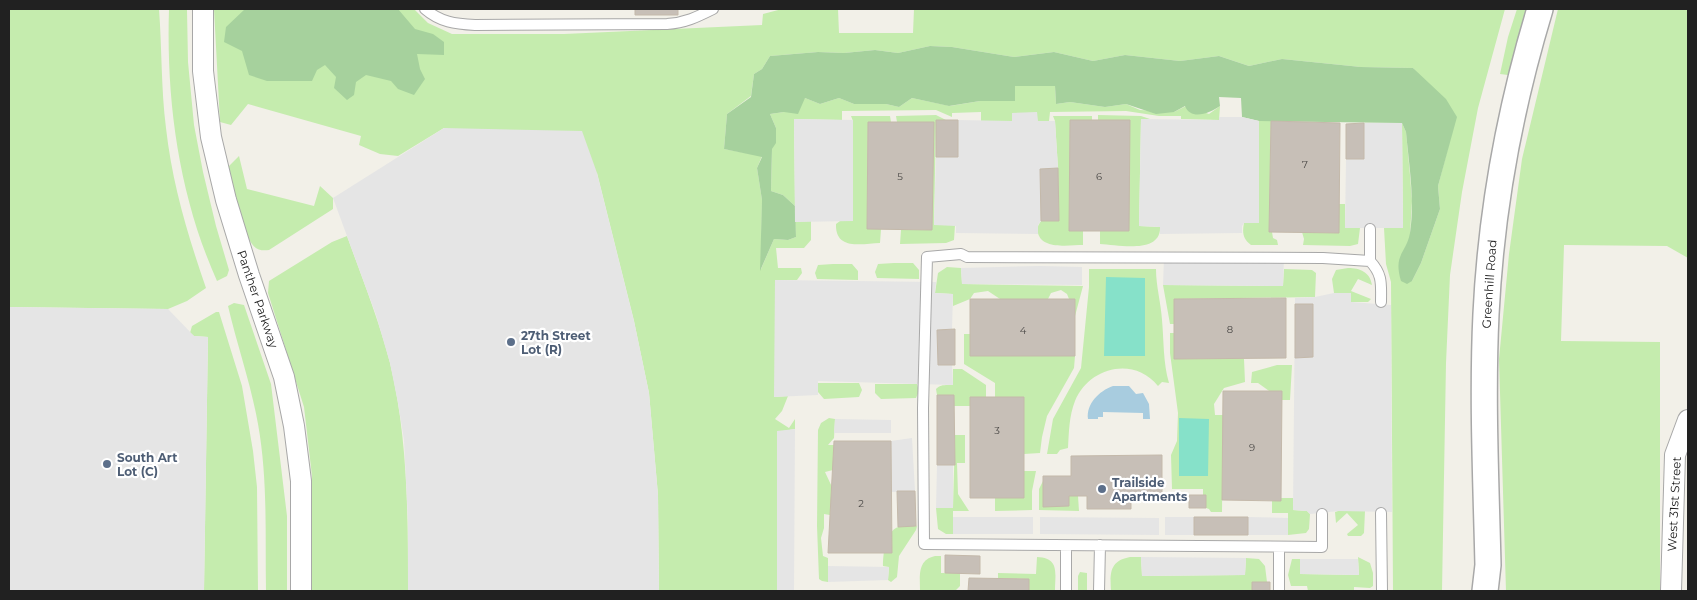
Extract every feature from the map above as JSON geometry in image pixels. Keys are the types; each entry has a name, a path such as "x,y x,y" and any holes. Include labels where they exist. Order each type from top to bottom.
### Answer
{"street":[{"name":"Panther Parkway","path":"203,9 203,71 211,137 226,200 284,377 294,426 302,481 300,591"},
{"name":"Greenhill Road","path":"1486,591 1488,565 1484,366 1486,313 1494,228 1509,130 1540,9"},
{"name":"West 31st Street","path":"1671,591 1675,455 1688,420"},
{"name":"Greenhill Road","path":"1488,565 1496,591"}],"lane":[{"path":"425,9 442,20 453,24 475,25 682,23 713,9"},
{"path":"1370,229 1370,261 1378,270 1381,284 1381,302"},
{"path":"1322,514 1322,548 924,544 923,408 926,257 961,254 967,257 1323,258 1370,261"},
{"path":"1381,512 1382,591"},
{"path":"1100,545 1100,591"},
{"path":"1066,546 1066,591"},
{"path":"1279,547 1279,591"}],"green space":[{"path":"9,9 159,9 163,98 172,169 193,249 206,288 187,301 168,309 9,307"},
{"path":"169,9 187,10 188,62 194,125 216,226 229,270 227,276 217,281 193,216 178,148 170,79"},
{"path":"214,9 414,9 428,23 452,34 564,34 762,25 763,14 782,9 838,9 839,33 913,33 914,9 1505,9 1478,108 1462,192 1450,275 1446,363 1442,591 1393,591 1391,282 1386,264 1384,228 1403,228 1402,123 1406,132 1412,201 1410,235 1412,281 1421,263 1440,209 1438,186 1456,117 1413,68 1361,67 1282,59 1249,66 1219,56 1180,61 1125,55 1093,61 1054,52 1014,57 952,47 930,46 898,53 875,50 770,56 762,69 754,74 751,96 727,114 724,149 762,156 757,168 762,200 761,269 774,239 788,240 796,237 795,222 811,221 811,240 804,248 776,248 778,268 801,268 802,273 797,280 775,280 775,397 788,396 782,411 775,419 789,428 795,419 795,429 777,432 777,591 659,591 658,495 649,393 634,321 597,173 444,128 398,156 380,154 359,145 361,136 248,104 231,125 220,122"},
{"path":"245,9 398,9 415,29 433,34 444,42 444,55 417,54 420,69 425,79 414,95 398,89 391,81 366,75 356,82 354,95 347,100 334,88 336,77 325,65 317,70 312,81 267,81 249,75 242,51 224,42 226,27"},
{"path":"1517,9 1526,9 1508,75 1500,74 1508,37"},
{"path":"1558,9 1688,9 1688,258 1667,246 1564,245 1561,341 1660,342 1660,591 1506,591 1499,359 1509,254 1522,159"},
{"path":"930,46 952,47 1014,57 1054,52 1093,61 1125,55 1180,61 1219,56 1249,66 1282,59 1361,67 1413,68 1446,99 1457,117 1438,186 1440,209 1421,263 1412,281 1407,284 1401,281 1398,265 1410,233 1412,208 1406,132 1402,123 1259,121 1242,117 1241,98 1219,97 1220,106 1206,113 1192,113 1185,106 1174,112 1156,114 1126,104 1105,107 1070,102 1056,104 1055,86 1015,86 1015,101 980,101 949,106 912,98 899,107 886,104 854,104 839,98 820,104 805,98 798,114 784,112 770,114 776,128 776,143 772,149 771,191 783,195 795,206 796,237 788,240 774,239 760,271 762,200 757,168 762,157 724,149 727,114 751,97 754,74 762,69 770,56 875,50 898,53"},
{"path":"1015,86 1055,86 1056,104 1070,102 1105,107 1126,104 1140,110 1174,112 1186,106 1209,114 1220,106 1219,120 1181,119 1181,116 1159,116 1126,111 1050,112 1049,121 1037,121 1037,113 1012,113 1012,121 981,121 981,112 952,113 952,117 936,110 842,111 842,120 794,119 795,206 783,195 771,191 772,149 776,128 770,114 784,112 805,98 820,104 839,98 854,104 886,104 899,107 912,98 950,106 980,101 1014,101"},
{"path":"936,115 946,120 936,121 934,225 955,225 954,240 946,243 900,244 901,230 932,230 933,122 897,122 896,116"},
{"path":"1098,115 1141,116 1150,119 1141,119 1139,226 1160,227 1158,236 1154,241 1146,245 1100,244 1100,231 1129,231"},
{"path":"851,116 890,116 891,122 868,122 867,228 881,229 880,243 850,244 844,242 837,232 836,224 840,221 853,221 853,121"},
{"path":"1053,116 1092,116 1092,120 1070,120 1069,231 1083,231 1083,245 1064,246 1051,244 1045,242 1038,233 1041,221 1059,221 1058,168 1055,121"},
{"path":"1259,121 1271,121 1269,232 1272,232 1273,238 1277,240 1278,245 1251,245 1243,233 1244,223 1259,223"},
{"path":"239,156 247,189 314,206 320,186 333,198 333,209 269,250 257,249 252,244 244,228 228,167"},
{"path":"1339,204 1345,204 1345,228 1360,228 1358,244 1350,246 1303,245 1302,232 1339,233"},
{"path":"347,236 381,331 396,391 406,477 408,591 312,591 312,476 304,407 268,293 269,281 332,242"},
{"path":"913,263 919,270 919,279 877,278 875,272 878,264"},
{"path":"852,264 858,271 858,280 817,279 815,273 818,265"},
{"path":"947,267 961,268 962,284 1083,286 1075,316 1075,300 1069,299 1067,294 1061,290 1051,293 1048,299 1000,299 988,291 974,293 970,299 953,306 953,294 935,293 938,273"},
{"path":"1348,268 1360,270 1369,277 1372,285 1358,279 1351,291 1371,299 1368,302 1351,302 1351,293 1334,293 1332,279 1336,270"},
{"path":"1089,269 1156,269 1169,383 1162,382 1158,386 1148,377 1137,371 1125,369 1101,373 1090,380 1075,401 1070,418 1068,448 1060,450 1057,454 1047,454 1053,419 1081,368"},
{"path":"1284,269 1312,270 1316,273 1315,297 1174,299 1174,324 1170,324 1163,285 1283,286"},
{"path":"1106,277 1145,278 1145,356 1104,356"},
{"path":"234,303 244,305 271,384 287,516 287,591 266,591 265,508 261,445 252,394 228,306"},
{"path":"219,312 242,386 253,451 257,487 258,591 204,591 208,337 194,336 190,333 192,326"},
{"path":"1170,333 1174,333 1174,359 1244,359 1245,382 1224,388 1214,404 1215,415 1223,415 1222,512 1211,512 1206,508 1206,495 1203,495 1203,489 1172,489 1171,455 1177,441 1178,413 1170,353"},
{"path":"964,334 970,334 970,356 1075,356 1074,368 1047,416 1040,453 1024,454 1024,398 995,397 995,383 964,364"},
{"path":"1277,365 1292,365 1290,400 1282,400 1258,383 1251,383 1252,372"},
{"path":"953,369 962,369 986,385 986,397 970,406 954,406 954,395 937,395 936,389 938,387 953,385"},
{"path":"818,383 859,383 862,390 859,397 824,399 818,392"},
{"path":"875,384 917,384 919,391 916,398 881,399 875,393"},
{"path":"829,418 835,419 834,438 828,445 834,445 833,470 825,472 832,487 830,515 824,514 824,528 821,538 823,556 828,558 828,582 819,579 817,526 818,430 821,423"},
{"path":"1179,418 1209,419 1208,476 1179,476"},
{"path":"955,435 965,435 965,463 957,463 958,494 969,511 953,511 953,534 946,534 938,529 936,508 953,508"},
{"path":"1024,471 1036,471 1032,491 1032,510 995,511 995,498 1024,498"},
{"path":"1043,481 1043,506 1069,506 1069,496 1078,496 1079,511 1039,510 1039,489"},
{"path":"1281,498 1293,498 1293,510 1307,511 1310,514 1309,529 1306,533 1288,535 1288,513 1272,513 1272,501"},
{"path":"1365,511 1364,533 1361,536 1348,536 1347,534 1358,525 1347,513 1336,523 1335,512"},
{"path":"917,526 899,556 897,577 891,582 888,580 889,567 883,566 884,551 889,535 898,527"},
{"path":"941,556 941,573 960,573 960,586 955,591 920,591 922,565 929,558"},
{"path":"1037,557 1050,560 1053,563 1055,568 1055,591 1029,591 1029,579 998,578 998,573 1036,574"},
{"path":"1130,557 1141,557 1142,576 1245,575 1246,558 1259,559 1265,566 1267,582 1252,582 1252,591 1111,591 1111,574 1114,565"},
{"path":"1358,557 1370,563 1373,573 1373,586 1370,588 1354,587 1354,591 1308,591 1307,586 1291,586 1288,575 1292,559 1300,559 1300,574 1359,575"},
{"path":"1080,572 1087,573 1087,591 1078,591 1078,576"}],"shaded area":[{"path":"1037,112 1038,121 1055,121 1058,168 1040,169 1041,221 1038,225 1038,234 956,233 956,226 934,225 936,157 958,157 958,120 1012,121 1012,113"},
{"path":"1219,117 1242,117 1259,121 1259,223 1244,223 1242,233 1160,234 1160,227 1139,226 1141,119 1219,120"},
{"path":"794,119 853,120 853,221 795,222"},
{"path":"1364,123 1402,123 1403,228 1345,228 1346,159 1364,158"},
{"name":"27th Street Lot (R)","path":"444,128 582,131 597,173 634,321 649,393 658,495 659,591 408,591 408,521 404,440 398,403 390,363 376,315 333,198"},
{"path":"1164,258 1284,258 1283,286 1163,285"},
{"path":"1082,267 1082,285 962,284 961,268"},
{"path":"775,280 936,282 935,293 953,294 952,329 937,330 938,365 952,365 953,385 818,381 818,395 774,397"},
{"path":"1334,293 1351,293 1351,302 1391,305 1392,512 1339,511 1310,514 1307,511 1293,510 1295,298 1315,297"},
{"name":"South Art Lot (C)","path":"9,307 168,309 194,336 208,337 204,591 9,591"},
{"path":"835,419 891,420 891,433 834,433"},
{"path":"795,429 794,591 777,591 777,431"},
{"path":"912,438 915,491 891,492 891,441"},
{"path":"937,465 953,465 953,508 936,508"},
{"path":"953,517 1033,517 1033,534 953,534"},
{"path":"1040,517 1159,518 1159,535 1040,534"},
{"path":"1165,517 1194,517 1194,535 1165,535"},
{"path":"1248,517 1288,518 1288,535 1248,535"},
{"path":"1141,557 1246,558 1245,575 1142,576"},
{"path":"1300,559 1358,559 1359,575 1300,574"},
{"path":"828,566 889,567 888,580 828,582"}],"water":[{"path":"1113,386 1129,386 1136,394 1143,393 1149,404 1150,419 1143,419 1143,413 1103,412 1103,417 1088,419 1089,408 1094,399 1103,391"}],"building":[{"path":"635,9 678,9 678,15 635,15"},
{"path":"936,120 958,120 958,157 936,157"},
{"path":"1070,120 1130,120 1129,231 1069,231"},
{"path":"1271,121 1340,123 1339,233 1269,232"},
{"path":"868,122 934,122 932,230 867,229"},
{"path":"1364,123 1364,159 1346,159 1346,124"},
{"path":"1058,168 1059,221 1041,221 1040,169"},
{"path":"1286,298 1286,358 1174,359 1174,299"},
{"path":"970,299 1075,299 1075,356 970,356"},
{"path":"1295,304 1313,304 1313,357 1295,358"},
{"path":"955,329 955,365 938,365 937,330"},
{"path":"1223,391 1282,391 1281,501 1222,500"},
{"path":"937,395 954,395 955,465 937,465"},
{"path":"970,397 1024,397 1024,498 970,498"},
{"path":"834,441 891,441 892,553 828,553"},
{"name":"Trailside Apartments","path":"1162,455 1162,497 1131,498 1131,509 1087,509 1087,496 1069,496 1069,506 1043,507 1043,476 1071,476 1071,456"},
{"path":"897,491 915,491 916,526 898,527"},
{"path":"1189,495 1206,495 1206,508 1189,508"},
{"path":"1194,517 1248,517 1248,535 1194,535"},
{"path":"945,555 980,556 980,574 945,573"},
{"path":"969,578 1029,579 1029,591 968,591"},
{"path":"1252,582 1270,582 1270,591 1252,591"}],"place":[{"name":"27th Street Lot (R)","path":"511,342"},
{"name":"South Art Lot (C)","path":"107,464"},
{"name":"Trailside Apartments","path":"1102,489"}]}
